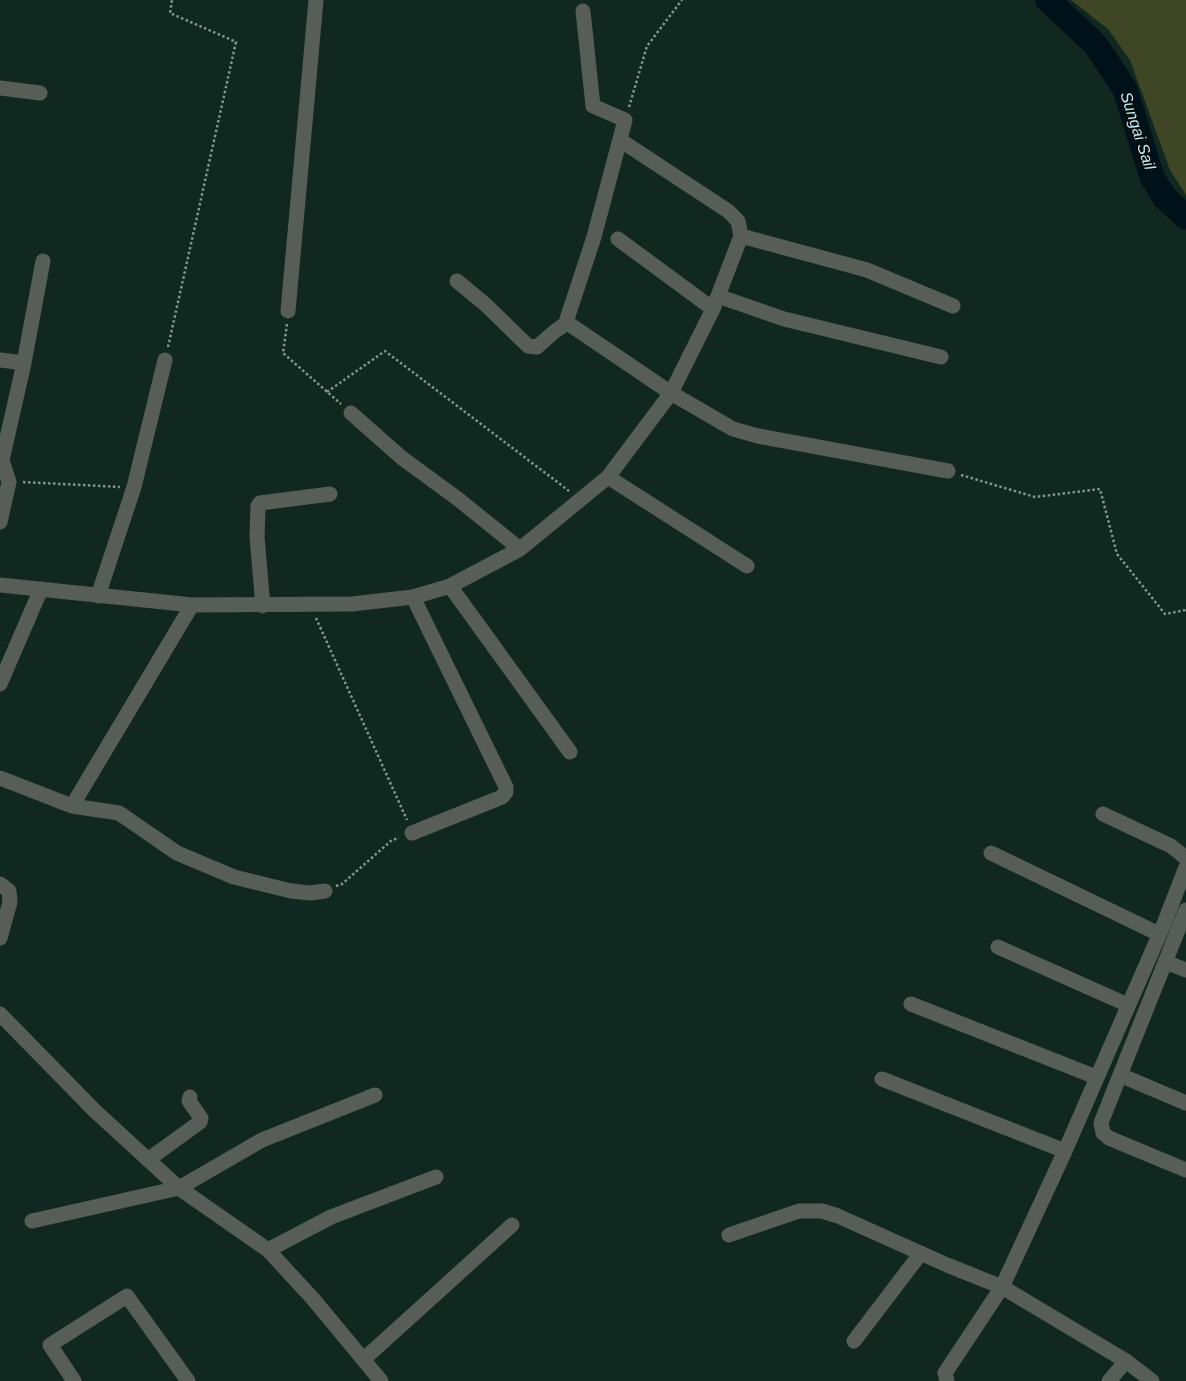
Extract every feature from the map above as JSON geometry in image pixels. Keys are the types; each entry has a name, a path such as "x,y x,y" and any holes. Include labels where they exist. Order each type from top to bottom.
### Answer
{"street":[{"path":"288,311 316,0"},
{"path":"568,322 567,319 594,237 625,120 593,106 583,11"},
{"path":"0,88 40,93"},
{"path":"0,585 192,605 352,604 413,597 450,586 520,549 608,476 671,393 716,302 741,236 738,221 734,216 620,140"},
{"path":"741,236 867,270 953,306"},
{"path":"618,239 716,302 941,357"},
{"path":"0,522 9,482 2,460 24,363 43,261"},
{"path":"457,281 486,305 528,346 538,347 568,322"},
{"path":"568,322 616,357 671,393 733,429 948,471"},
{"path":"0,360 24,363"},
{"path":"98,596 134,487 166,360"},
{"path":"351,413 402,458 458,499 520,549"},
{"path":"608,476 746,566"},
{"path":"263,606 257,537 258,506 260,503 330,494"},
{"path":"450,586 570,752"},
{"path":"0,684 42,589"},
{"path":"412,833 502,797 506,792 506,787 413,597"},
{"path":"72,806 192,605"},
{"path":"0,778 72,806 119,813 177,853 234,877 291,891 310,893 325,891"},
{"path":"1103,814 1171,846 1186,858"},
{"path":"991,854 1159,934"},
{"path":"946,1381 945,1373 948,1367 1002,1287 1065,1151 1186,867"},
{"path":"0,884 9,891 10,902 0,938"},
{"path":"1186,910 1101,1123 1103,1133 1109,1138 1186,1170"},
{"path":"998,947 1128,1005"},
{"path":"1165,962 1186,970"},
{"path":"911,1004 1096,1077"},
{"path":"0,1014 95,1111 179,1188 268,1250 381,1381"},
{"path":"1120,1075 1186,1103"},
{"path":"882,1079 1065,1151"},
{"path":"32,1221 179,1188 262,1140 375,1095"},
{"path":"149,1159 200,1122 201,1118 189,1101 190,1097"},
{"path":"268,1250 331,1217 436,1177"},
{"path":"729,1235 799,1210 822,1210 1002,1287 1126,1361 1152,1381"},
{"path":"364,1359 512,1225"},
{"path":"854,1341 922,1253"},
{"path":"74,1381 50,1345 127,1296 188,1381"},
{"path":"1109,1381 1126,1361"}],"path":[{"path":"166,360 236,42 170,13 172,0"},
{"path":"625,120 647,46 682,0"},
{"path":"288,311 282,353 351,413"},
{"path":"327,392 385,351 580,499"},
{"path":"948,471 1035,497 1100,489 1117,554 1165,614 1186,610"},
{"path":"9,482 134,487"},
{"path":"310,605 412,833 392,840 342,884 325,891"}],"green space":[{"path":"1071,0 1186,0 1186,195 1170,170 1130,60 1108,29"}],"waterway":[{"name":"Sungai Sail","path":"1048,0 1095,44 1125,89 1152,177 1165,198 1186,217"}]}
